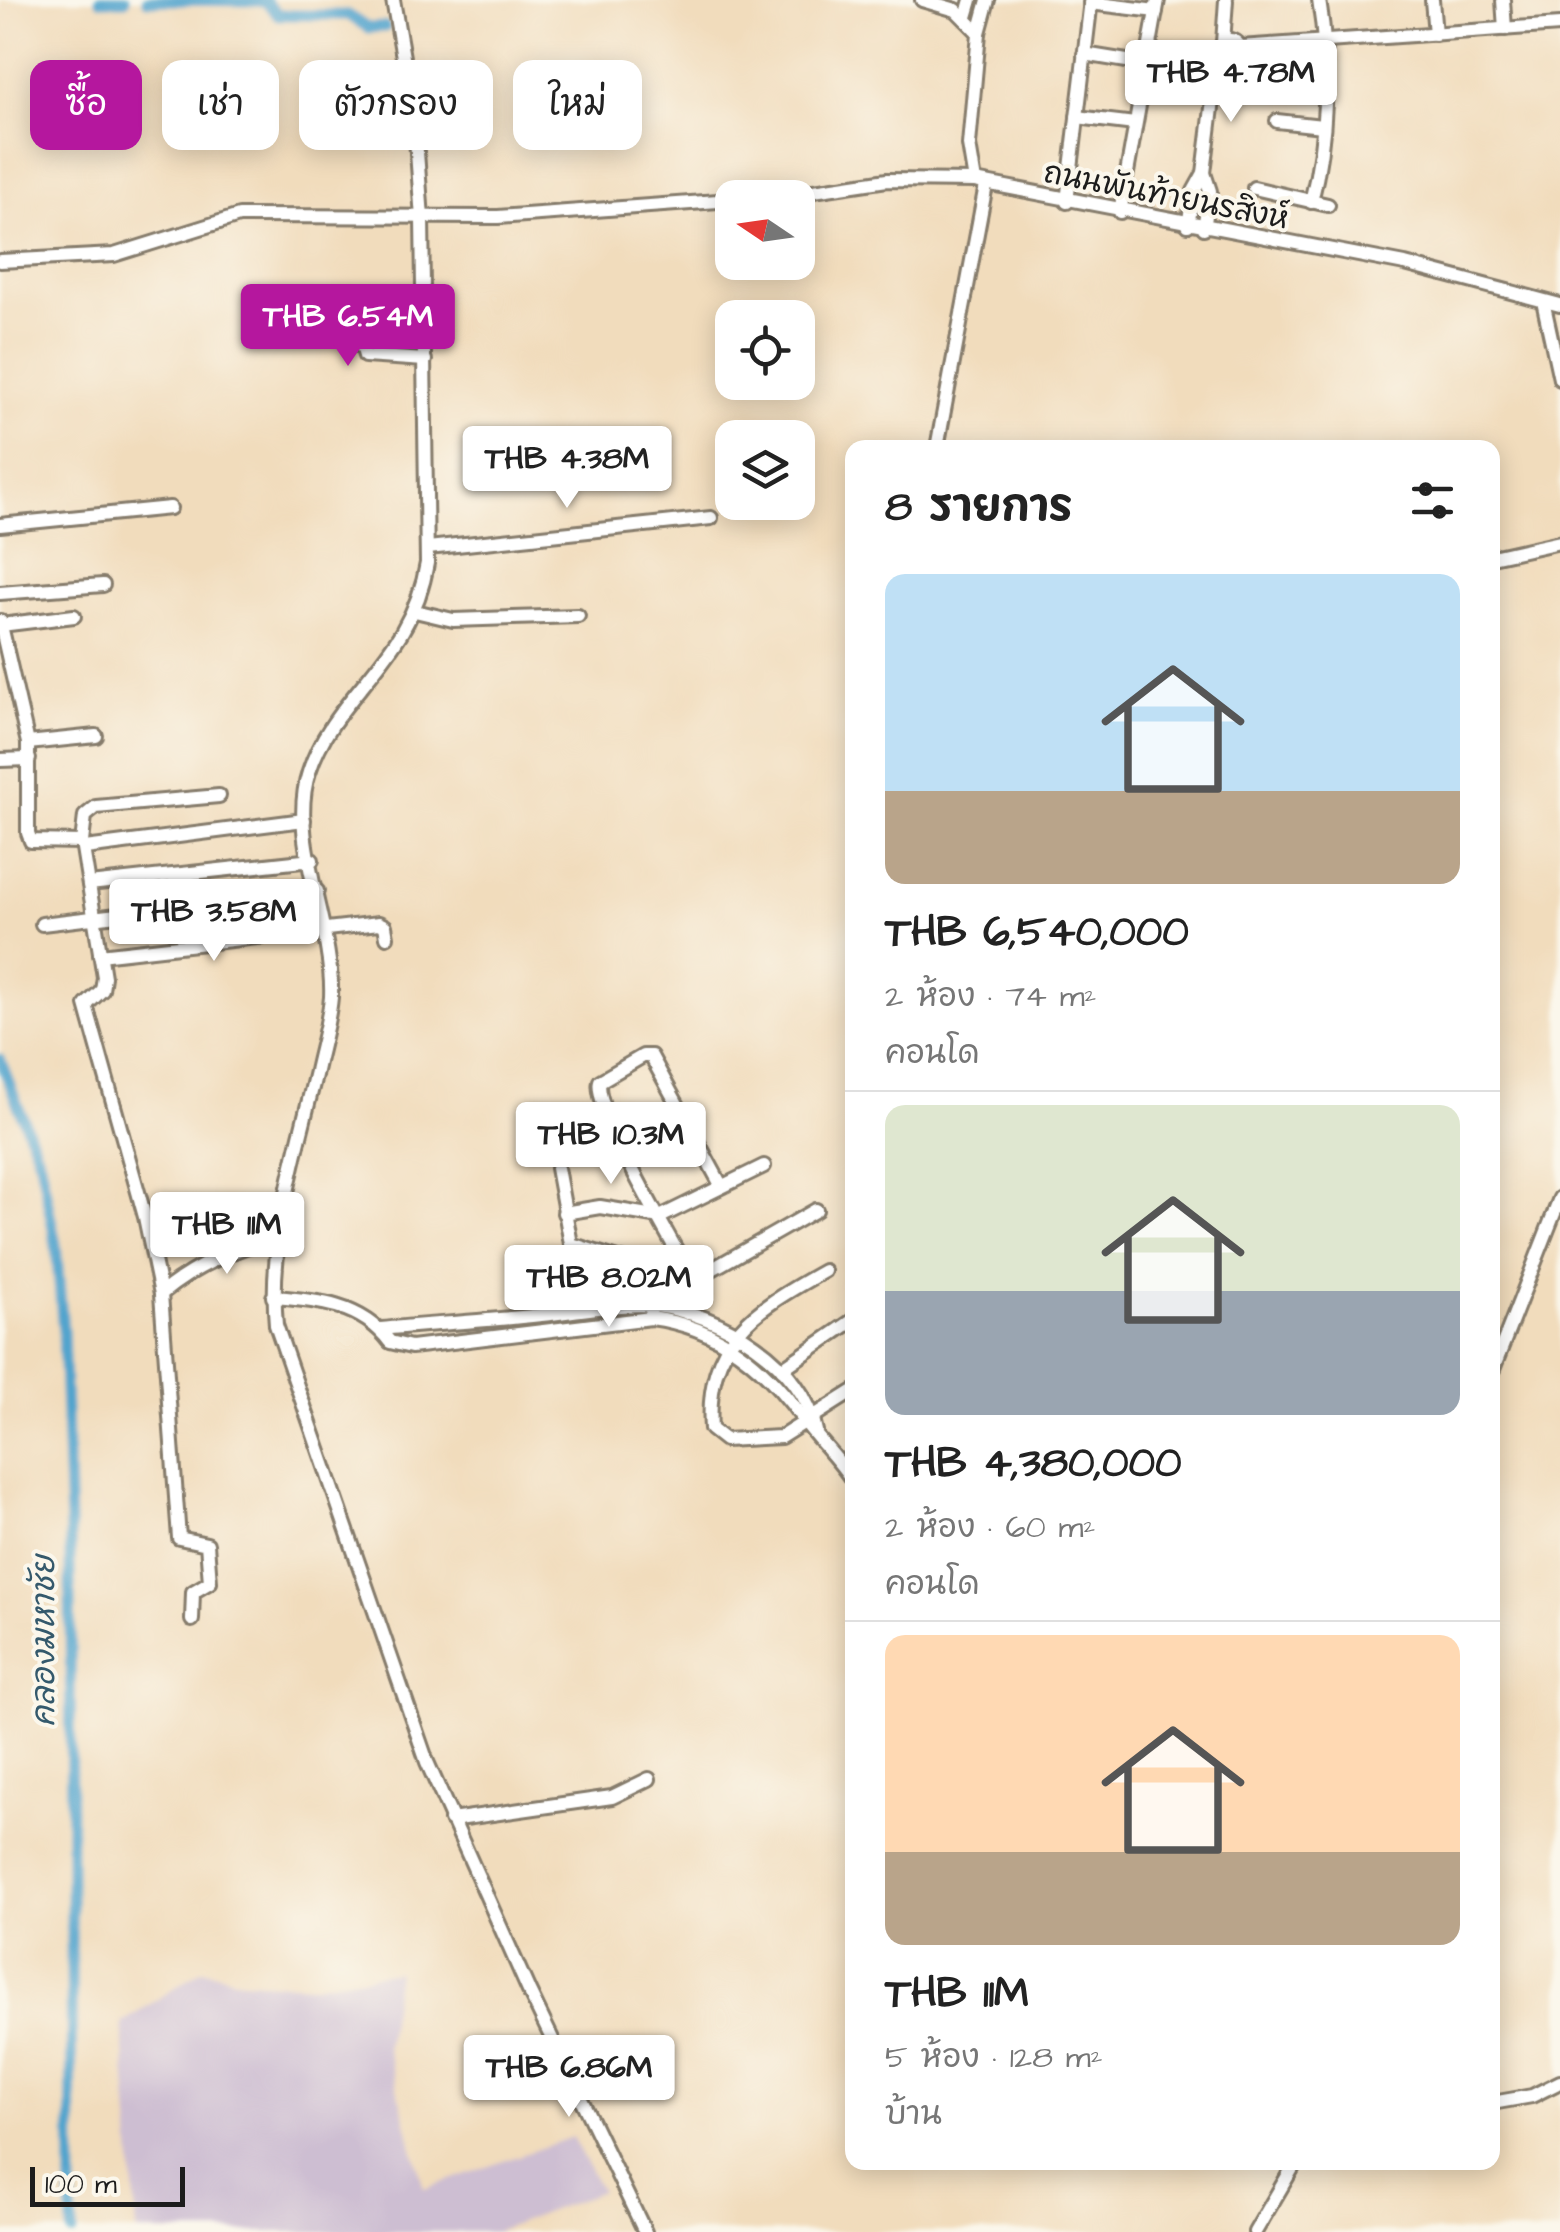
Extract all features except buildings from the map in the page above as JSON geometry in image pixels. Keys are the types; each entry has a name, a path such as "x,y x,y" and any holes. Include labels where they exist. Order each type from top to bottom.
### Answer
{"street":[{"path":"393,0 415,126 422,218 428,548 415,611 403,634 321,744 304,788 304,820 330,982 328,1015 280,1236 274,1297 281,1343 332,1480 405,1704 451,1820 646,2232"},
{"path":"922,0 966,16 979,33"},
{"path":"966,16 971,0"},
{"path":"938,440 981,183 969,145 979,33 988,0"},
{"path":"1224,58 1220,48 1226,0"},
{"path":"1311,202 1321,156 1326,41 1318,0"},
{"path":"1432,0 1434,34"},
{"path":"1503,0 1505,29"},
{"path":"1066,202 1090,2 1157,6 1120,212"},
{"path":"1223,43 1232,40 1240,48 1560,25"},
{"path":"1188,224 1194,191 1204,173 1217,66 1224,58 1238,57 1240,48"},
{"path":"1084,54 1145,64"},
{"path":"1077,117 1135,124"},
{"path":"1277,122 1322,126"},
{"path":"1204,173 1210,191 1204,228"},
{"name":"ถนนพันท้ายนรสิงห์","path":"815,191 887,180 981,183 1416,266 1560,305"},
{"path":"1254,188 1328,205"},
{"path":"0,261 114,255 239,216 422,218 715,201"},
{"path":"371,297 358,332 365,356 426,360"},
{"path":"1543,301 1560,379"},
{"path":"0,525 170,508"},
{"path":"428,548 711,518"},
{"path":"1500,555 1560,542"},
{"path":"0,593 103,584"},
{"path":"415,611 453,620 578,616"},
{"path":"74,616 0,623 28,743 32,841 84,845 304,820"},
{"path":"28,743 96,736"},
{"path":"0,760 29,758"},
{"path":"192,1620 192,1592 207,1586 211,1575 207,1544 179,1538 160,1294 145,1218 86,1006 102,990 84,845 85,816 96,807 220,796"},
{"path":"89,884 312,860"},
{"path":"42,924 317,890"},
{"path":"100,955 379,923 385,926 388,937"},
{"path":"687,1313 693,1280 597,1094 600,1081 642,1056 651,1056 720,1186"},
{"path":"564,1213 600,1207 660,1216 764,1166"},
{"path":"557,1168 571,1244 625,1261 651,1312 731,1338 762,1366 845,1470"},
{"path":"1500,1352 1560,1198"},
{"path":"693,1280 816,1210"},
{"path":"160,1294 183,1275 235,1250 280,1236"},
{"path":"824,1272 731,1338 720,1358 710,1414 717,1438 782,1437 812,1424 845,1398"},
{"path":"274,1297 326,1301 381,1330 390,1342 411,1347 651,1312 687,1313 782,1369 812,1424"},
{"path":"782,1369 845,1326"},
{"path":"451,1820 620,1795 648,1780"},
{"path":"1500,2102 1532,2096 1560,2082"},
{"path":"1255,2232 1291,2170"}],"shaded area":[{"path":"203,1969 244,1981 313,1985 397,1971 386,2047 424,2189 572,2137 601,2191 495,2232 137,2232 122,2023"}],"waterway":[{"path":"100,0 125,0"},
{"path":"147,0 265,1 278,15 348,15 368,28 385,27"},
{"name":"คลองมหาชัย","path":"0,1059 40,1162 56,1245 63,1331 70,1524 72,2232"}]}
